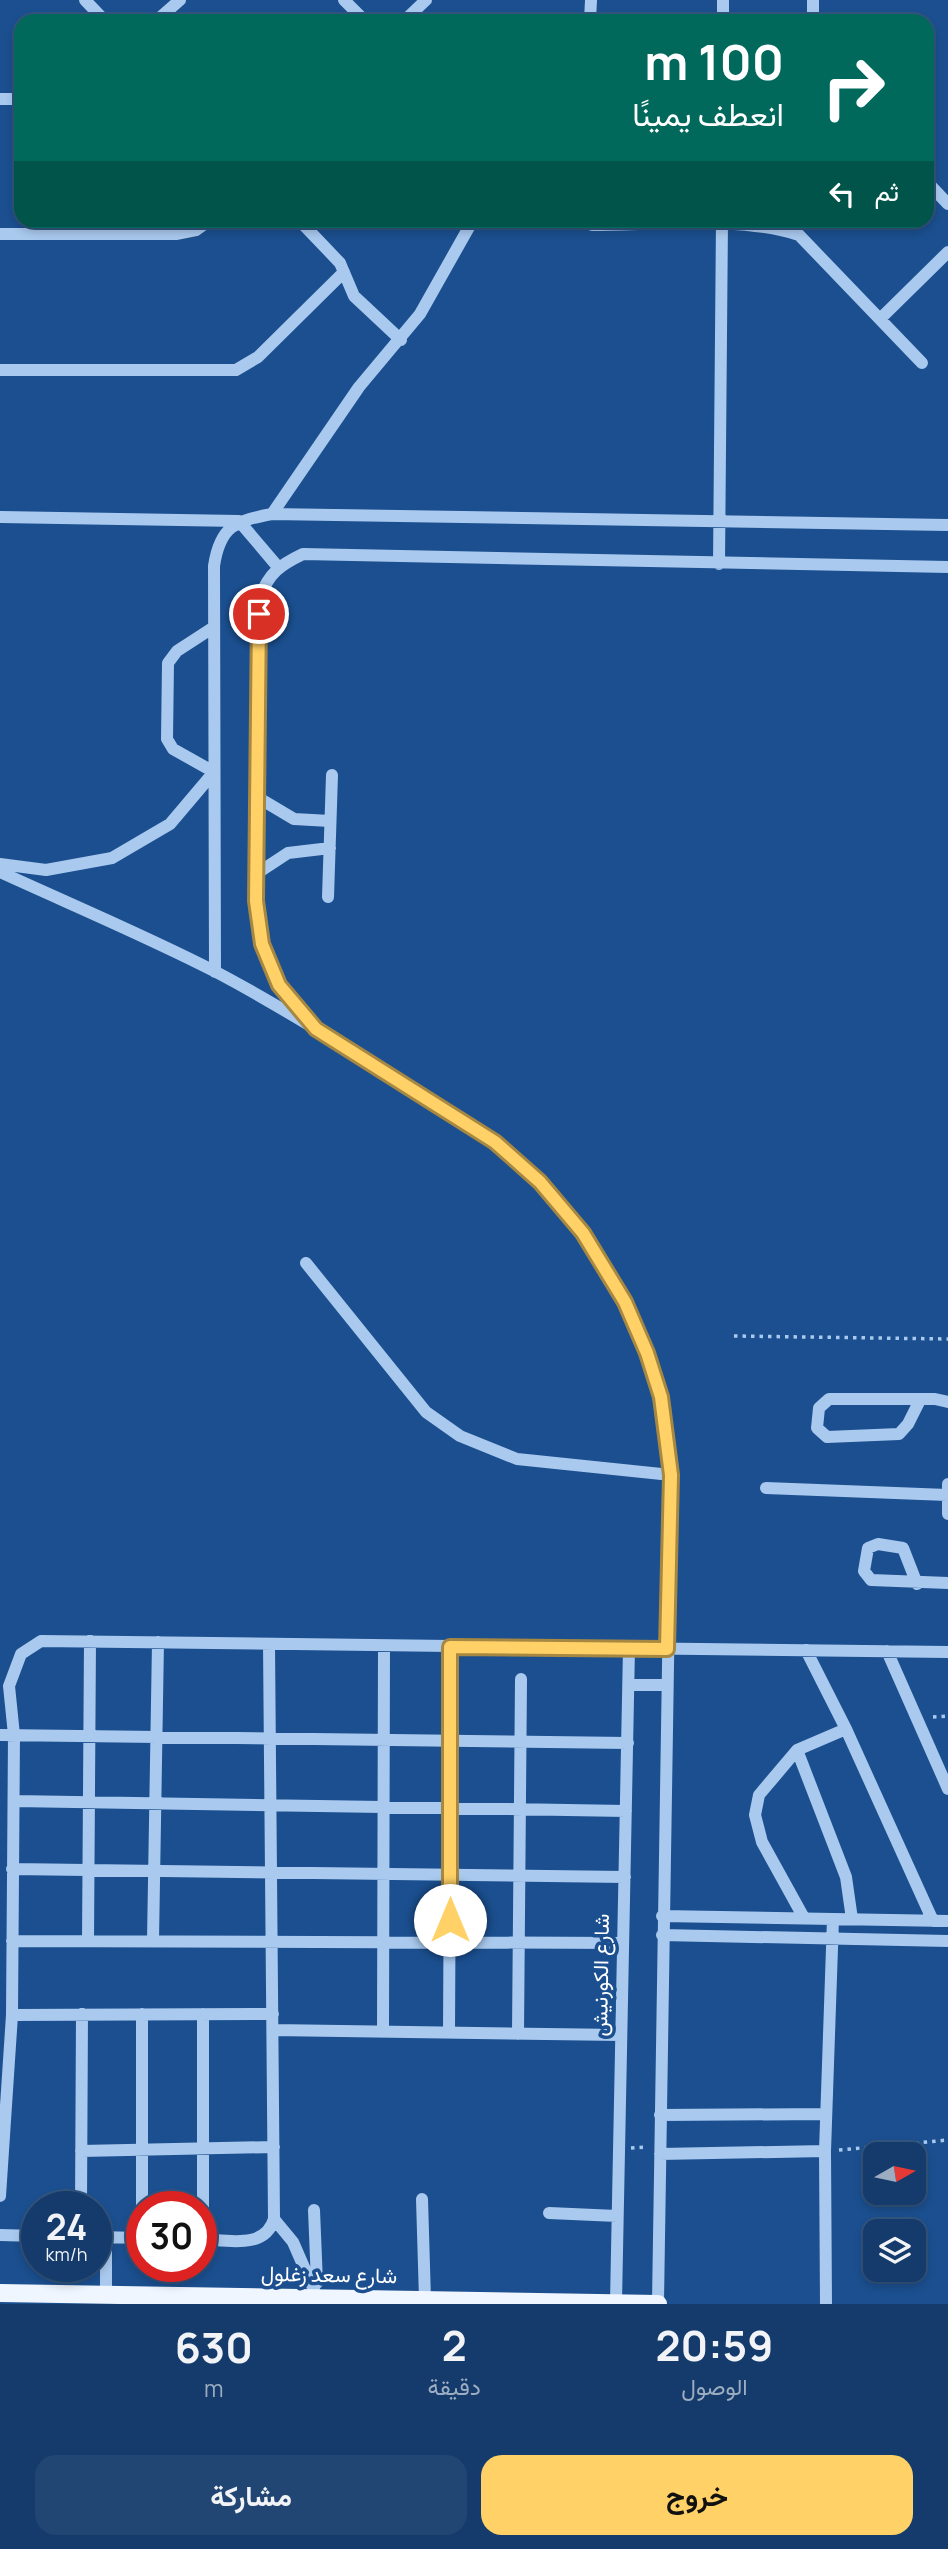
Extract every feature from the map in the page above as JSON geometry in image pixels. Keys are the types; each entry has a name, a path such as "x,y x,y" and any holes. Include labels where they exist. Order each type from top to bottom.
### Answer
{"main road":[{"name":"شارع سعد زغلول","path":"0,2293 658,2303"}],"street":[{"path":"85,0 98,14"},
{"path":"164,14 180,0"},
{"path":"344,0 358,14"},
{"path":"411,14 426,0"},
{"path":"934,189 948,204"},
{"path":"0,234 176,234 198,228"},
{"path":"307,228 340,263 354,296 401,340"},
{"path":"272,514 359,387 420,314 468,228"},
{"path":"719,564 722,228"},
{"path":"767,228 799,235 922,363"},
{"path":"880,319 948,252"},
{"path":"0,370 236,370 258,358 344,272"},
{"path":"0,517 239,521 272,514 948,525"},
{"path":"239,521 278,567"},
{"path":"215,972 214,627 217,548 225,533 239,521"},
{"path":"316,1029 279,985 262,944 256,901 260,597 267,580 278,567 303,554 948,567"},
{"path":"214,627 171,657 168,663 167,739 173,749 214,772"},
{"path":"0,864 46,870 112,858 170,824 214,772"},
{"path":"328,897 332,775"},
{"path":"257,797 294,819 330,821"},
{"path":"256,874 288,853 330,848"},
{"path":"0,872 215,972 316,1029 495,1142 540,1182 583,1233 625,1302 647,1353 661,1397 671,1475 658,2303"},
{"path":"306,1263 426,1412 460,1436 517,1459 671,1475"},
{"path":"920,1400 904,1430 892,1436 827,1437 817,1428 819,1408 828,1399 920,1400 948,1402"},
{"path":"766,1488 948,1490 948,1514"},
{"path":"917,1584 903,1548 878,1544 868,1548 863,1567 868,1578 917,1584 948,1583"},
{"path":"88,1941 90,1641"},
{"path":"0,2196 12,2015 12,1941 6,1901 12,1869 7,1828 14,1801 14,1735 9,1686 21,1654 41,1642 948,1652"},
{"path":"153,1941 158,1642"},
{"path":"217,2240 254,2241 268,2232 274,2219 269,1644"},
{"path":"383,2032 384,1647"},
{"path":"449,2033 450,1647"},
{"name":"شارع الكورنيش","path":"616,2303 629,1648"},
{"path":"806,1650 846,1728 933,1921"},
{"path":"887,1651 948,1789"},
{"path":"518,2034 521,1679"},
{"path":"629,1685 667,1685"},
{"path":"804,1919 762,1842 755,1815 759,1795 797,1750 846,1728"},
{"path":"0,1735 628,1743"},
{"path":"797,1750 846,1877 852,1919"},
{"path":"14,1801 626,1811"},
{"path":"12,1869 625,1877"},
{"path":"662,1916 948,1921"},
{"path":"826,2304 825,2151 833,1919"},
{"path":"662,1935 948,1941"},
{"path":"12,1941 623,1942"},
{"path":"80,2191 82,2014"},
{"path":"142,2014 142,2191"},
{"path":"203,2014 203,2191"},
{"path":"12,2015 273,2014"},
{"path":"273,2030 621,2035"},
{"path":"660,2115 827,2114"},
{"path":"81,2151 274,2147"},
{"path":"660,2150 825,2151"},
{"path":"422,2199 425,2299"},
{"path":"314,2210 317,2297"},
{"path":"548,2213 617,2216"},
{"path":"274,2219 303,2260 317,2297"},
{"path":"0,2235 21,2236"},
{"path":"105,2282 106,2294"}],"path":[{"path":"734,1336 948,1339"},
{"path":"825,2151 948,2140"},
{"path":"619,2148 660,2150"}],"route":[{"path":"259,614 256,901 262,944 279,985 316,1029 444,1107 495,1142 540,1182 583,1233 625,1302 647,1353 661,1397 671,1475 667,1649 450,1647 450,1920"}]}
